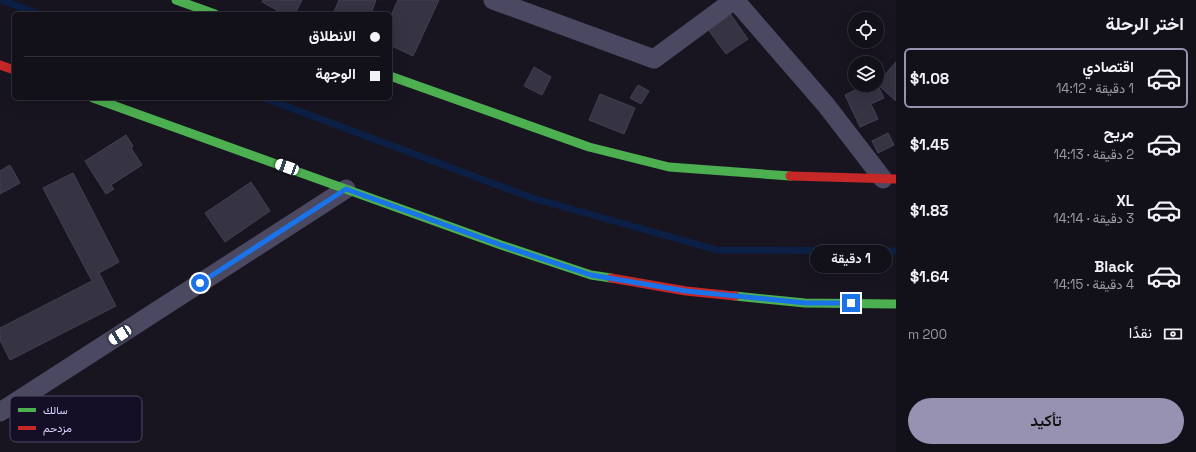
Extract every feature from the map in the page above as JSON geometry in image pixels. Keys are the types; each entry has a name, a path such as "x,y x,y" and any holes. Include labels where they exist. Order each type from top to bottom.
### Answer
{"street":[{"path":"176,0 209,12"},
{"path":"493,0 654,59 735,0 889,179"},
{"path":"0,64 12,69"},
{"path":"392,77 589,147 669,167 772,175 889,179"},
{"path":"99,100 501,245 591,275 686,291 790,302 896,304"},
{"path":"25,396 346,189"},
{"path":"0,412 10,406"}],"building":[{"path":"263,0 302,0 296,12 280,12 262,2"},
{"path":"339,0 376,0 372,12 334,12"},
{"path":"398,0 439,0 413,56 392,46 392,14"},
{"path":"729,12 748,39 726,54 707,28"},
{"path":"896,62 896,101 884,90 884,76"},
{"path":"534,67 551,77 542,95 524,86"},
{"path":"638,85 649,91 641,104 630,98"},
{"path":"851,92 881,92 884,98 871,104 878,119 860,127 845,95"},
{"path":"600,94 635,108 624,134 589,120"},
{"path":"888,133 894,145 878,153 872,141"},
{"path":"126,135 133,146 131,148 142,165 111,185 114,189 106,194 85,161"},
{"path":"10,165 20,183 0,194 0,171"},
{"path":"73,173 119,262 99,273 116,306 10,360 0,340 0,328 92,281 43,188"},
{"path":"251,182 270,211 225,242 205,213"}],"waterway":[{"path":"1,0 34,12"},
{"path":"269,100 532,198 717,250 896,251"}],"traffic: fast":[{"path":"176,0 209,12"},
{"path":"392,77 589,147 669,167 790,176"},
{"path":"99,100 501,245 591,275 611,278"},
{"path":"735,296 805,303 896,304"}],"traffic: jam":[{"path":"0,65 12,69"},
{"path":"790,176 896,179"},
{"path":"611,278 686,291 735,296"}],"route":[{"path":"200,283 346,189 501,245 591,275 686,291 806,303 851,303"}]}
